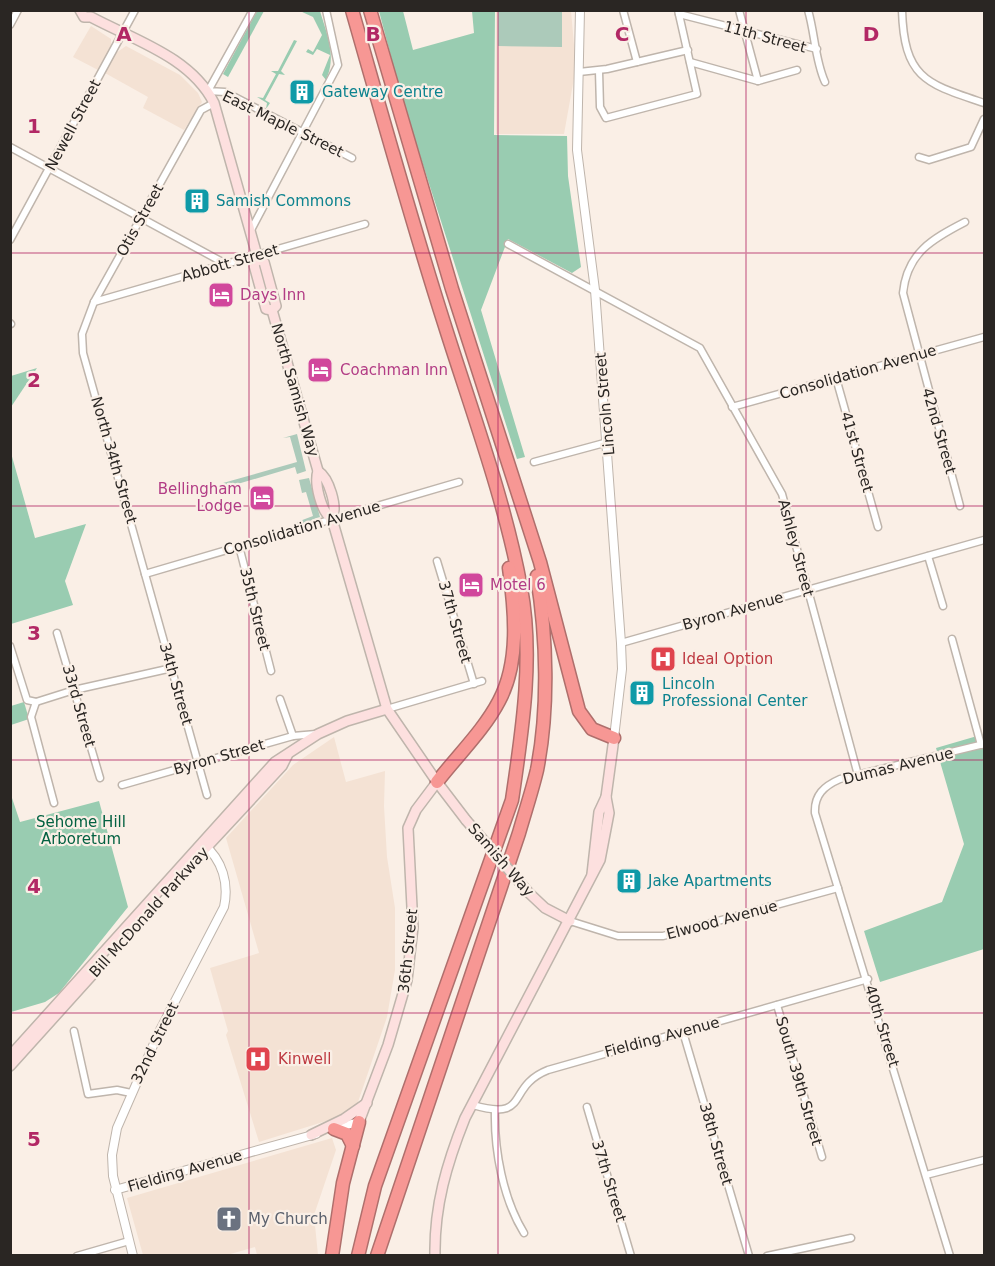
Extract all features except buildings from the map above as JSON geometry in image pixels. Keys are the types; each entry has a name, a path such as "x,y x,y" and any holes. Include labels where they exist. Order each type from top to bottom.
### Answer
{"highway":[{"path":"352,10 437,303 494,485 521,589 526,642 519,750 512,800 375,1186 358,1256"},
{"path":"370,10 452,289 554,612 579,711 592,729 614,738"},
{"path":"437,782 493,712 510,674 513,597 494,485"},
{"path":"377,1256 519,833 537,770 544,700 543,640 540,597 523,513"},
{"path":"332,1256 359,1122"},
{"path":"334,1129 347,1134 353,1146"}],"main road":[{"name":"East Maple Street","path":"84,12 188,69 208,91"},
{"name":"North Samish Way","path":"208,91 214,103 257,257 264,262 276,306 272,310 318,471 325,475 335,512 332,519"},
{"name":"Samish Way","path":"332,519 387,709 466,820 528,892 546,908 570,921"},
{"name":"Bill McDonald Parkway","path":"10,1056 204,845 282,766 287,756 318,734 347,721 387,709"},
{"name":"Lincoln Street","path":"570,921 592,879 606,839 609,813 606,797 614,738"},
{"name":"36th Street","path":"359,1122 388,1046 407,980 413,927 408,828 416,810 437,782"},
{"name":"Bill McDonald Parkway","path":"10,1066 204,845"},
{"path":"435,1256 435,1230 442,1184 455,1143 570,921"},
{"path":"311,1135 344,1119 367,1103"}],"street":[{"path":"10,25 18,10"},
{"name":"Newell Street","path":"10,240 135,10"},
{"path":"208,91 253,10"},
{"path":"250,232 337,68 338,58 326,10"},
{"name":"Lincoln Street","path":"580,10 577,150 595,290 621,643 622,669 614,738"},
{"path":"623,10 637,62"},
{"path":"739,10 758,81"},
{"path":"808,10 825,82"},
{"path":"902,10 904,40 908,55 917,70 928,82 945,92 984,103"},
{"path":"599,71 602,113 606,118 617,117 697,94 678,12"},
{"name":"11th Street","path":"678,12 745,32 817,49"},
{"path":"579,72 599,71 688,50"},
{"path":"690,62 758,81 797,70"},
{"name":"East Maple Street","path":"208,91 225,92 352,158"},
{"name":"Otis Street","path":"82,346 84,323 94,302 201,110 214,103"},
{"path":"920,157 929,160 971,147 984,119"},
{"path":"10,147 226,264"},
{"name":"42nd Street","path":"960,506 903,304 907,273 916,254 928,242 965,222"},
{"name":"Abbott Street","path":"94,302 257,257 365,224"},
{"path":"508,243 595,290"},
{"name":"Ashley Street","path":"595,290 700,348 782,494 858,775"},
{"name":"Consolidation Avenue","path":"732,407 984,337"},
{"name":"North 34th Street","path":"82,346 145,574"},
{"name":"41st Street","path":"836,378 878,527"},
{"path":"534,462 608,442"},
{"name":"Consolidation Avenue","path":"145,574 459,482"},
{"name":"Byron Avenue","path":"621,643 984,540"},
{"name":"35th Street","path":"239,546 271,671"},
{"path":"928,556 943,606"},
{"name":"37th Street","path":"437,561 474,684"},
{"name":"34th Street","path":"145,574 207,795"},
{"name":"33rd Street","path":"57,633 100,778"},
{"path":"952,639 983,744"},
{"path":"10,646 27,700 36,702 74,690 172,668"},
{"name":"Bill McDonald Parkway","path":"387,709 482,681"},
{"path":"280,699 293,736"},
{"path":"36,702 31,717 54,803"},
{"name":"Byron Street","path":"122,785 293,736 318,734"},
{"name":"Dumas Avenue","path":"817,797 832,783 983,744"},
{"name":"40th Street","path":"817,797 815,813 868,979 950,1256"},
{"name":"32nd Street","path":"133,1256 115,1190 114,1142 130,1093 164,1022 224,908 226,893 224,874 204,845"},
{"name":"Elwood Avenue","path":"570,921 618,936 663,936 838,888"},
{"name":"Fielding Avenue","path":"495,1110 502,1111 511,1107 526,1082 538,1073 868,979"},
{"name":"South 39th Street","path":"777,1005 822,1158"},
{"path":"74,1031 88,1094 117,1089 130,1093"},
{"name":"38th Street","path":"683,1032 749,1256"},
{"path":"473,1105 495,1110 494,1135 502,1171 517,1222 524,1233"},
{"name":"37th Street","path":"587,1107 631,1256"},
{"name":"Fielding Avenue","path":"115,1190 359,1122"},
{"path":"926,1175 984,1160"},
{"path":"767,1256 851,1238"},
{"path":"77,1256 129,1241"}],"shaded area":[{"path":"496,11 571,11 576,67 564,134 496,134"},
{"path":"91,26 111,39 111,50 100,71 73,57"},
{"path":"126,46 180,75 198,93 202,102 184,130 143,108 148,97 105,73 116,53"},
{"path":"334,737 346,782 385,771 384,806 387,857 395,908 395,970 387,1017 357,1105 339,1117 259,1142 226,1035 228,1031 210,968 259,953 226,838 293,765"},
{"path":"332,1138 336,1150 314,1215 318,1255 257,1255 255,1247 227,1255 143,1255 127,1198"}],"green space":[{"path":"257,11 264,11 228,77 223,74"},
{"path":"300,11 320,11 331,54 326,80 322,75 330,55 317,49 313,55 306,52 308,49 313,52 322,35 313,17"},
{"path":"379,11 403,11 413,50 474,33 472,11 495,11 494,135 567,136 568,176 581,267 572,273 508,239 481,310 525,457 517,459 402,99"},
{"path":"498,11 562,11 562,47 498,46"},
{"path":"294,40 297,41 281,71 285,75 279,74 265,100 270,103 266,109 267,103 257,97 263,98 276,74 271,71 278,71"},
{"path":"37,368 11,407 11,376"},
{"path":"297,434 306,471 297,474 295,467 224,488 223,483 297,462 290,437 283,438"},
{"path":"11,453 35,538 86,524 65,581 73,605 11,624"},
{"path":"309,478 320,517 294,527 297,522 313,516 306,492 302,493 299,480"},
{"path":"24,702 29,719 11,725 11,706"},
{"path":"984,734 984,949 880,982 864,931 942,902 964,844 936,748"},
{"name":"Sehome Hill Arboretum","path":"10,792 20,822 99,801 128,907 59,993 45,1002 11,1012"}],"place":[{"name":"Gateway Centre","path":"302,92"},
{"name":"Samish Commons","path":"197,201"},
{"name":"Days Inn","path":"221,295"},
{"name":"Coachman Inn","path":"320,370"},
{"name":"Bellingham Lodge","path":"262,498"},
{"name":"Motel 6","path":"471,585"},
{"name":"Ideal Option","path":"663,659"},
{"name":"Lincoln Professional Center","path":"642,693"},
{"name":"Jake Apartments","path":"629,881"},
{"name":"Kinwell","path":"258,1059"},
{"name":"My Church","path":"229,1219"}]}
